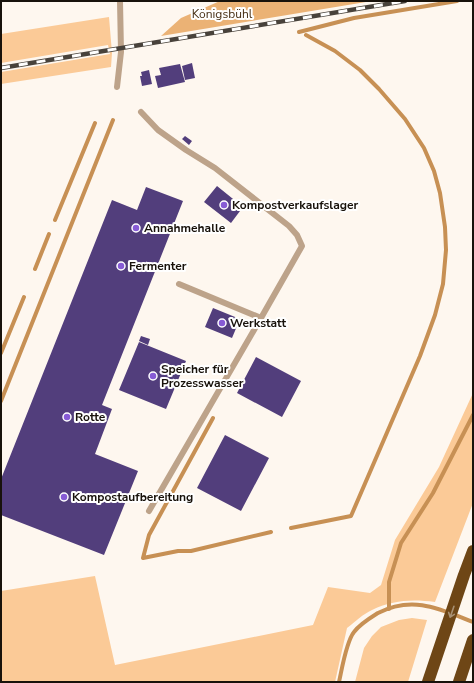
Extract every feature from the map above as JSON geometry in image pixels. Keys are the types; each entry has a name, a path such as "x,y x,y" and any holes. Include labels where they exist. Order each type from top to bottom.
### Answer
{"highway":[{"path":"428,682 473,551"},
{"path":"459,682 473,640"}],"lane":[{"path":"117,87 121,52 120,1"},
{"path":"140,112 158,130 215,168 289,226 297,235 302,246 150,511"},
{"path":"178,284 261,318"}],"shaded area":[{"path":"109,17 112,53 111,67 1,84 1,72 110,54 108,45 1,63 1,34"},
{"path":"473,393 473,503 435,602 395,602 372,610 359,618 347,628 335,682 1,682 1,591 95,576 115,665 313,625 328,587 370,593 381,585 395,540 439,467"},
{"path":"412,618 427,620 408,682 355,682 364,648 372,636 381,627 399,620"}],"green space":[{"name":"Königsbühl","path":"220,1 372,1 161,36 181,18"}],"building":[{"path":"192,63 195,78 185,80 182,66"},
{"path":"180,64 185,82 158,88 155,76 161,75 159,68"},
{"path":"149,70 152,84 142,86 140,76 142,76 141,72"},
{"path":"185,136 192,141 189,145 182,139"},
{"name":"Kompostverkaufslager","path":"217,186 243,207 231,223 204,202"},
{"path":"146,187 183,201 102,405 112,409 95,454 138,471 104,555 1,515 1,479 112,200 137,210"},
{"name":"Werkstatt","path":"213,308 240,319 232,338 205,327"},
{"path":"141,336 150,339 148,345 139,341"},
{"name":"Speicher für Prozesswasser","path":"139,342 186,361 166,409 119,390"},
{"path":"256,357 301,381 282,417 237,393"},
{"path":"225,435 269,458 241,511 197,488"}],"waterway":[{"path":"299,32 354,18 457,1"},
{"path":"291,528 351,516 420,356 435,315 443,284 446,250 445,227 440,193 434,171 424,148 405,119 360,70 335,51 306,35"},
{"path":"1,401 113,120"},
{"path":"55,220 95,123"},
{"path":"35,269 49,234"},
{"path":"1,353 24,297"},
{"path":"389,609 389,582 401,543 433,493 473,415"},
{"path":"213,418 149,535 143,558 178,551 191,551 271,532"},
{"path":"339,682 351,636 359,626 378,613 403,605 426,606 473,622"}],"railway":[{"path":"1,68 405,1"}],"place":[{"name":"Kompostverkaufslager","path":"224,205"},
{"name":"Annahmehalle","path":"136,228"},
{"name":"Fermenter","path":"121,266"},
{"name":"Werkstatt","path":"222,323"},
{"name":"Speicher für Prozesswasser","path":"153,376"},
{"name":"Rotte","path":"67,417"},
{"name":"Kompostaufbereitung","path":"64,497"}]}
